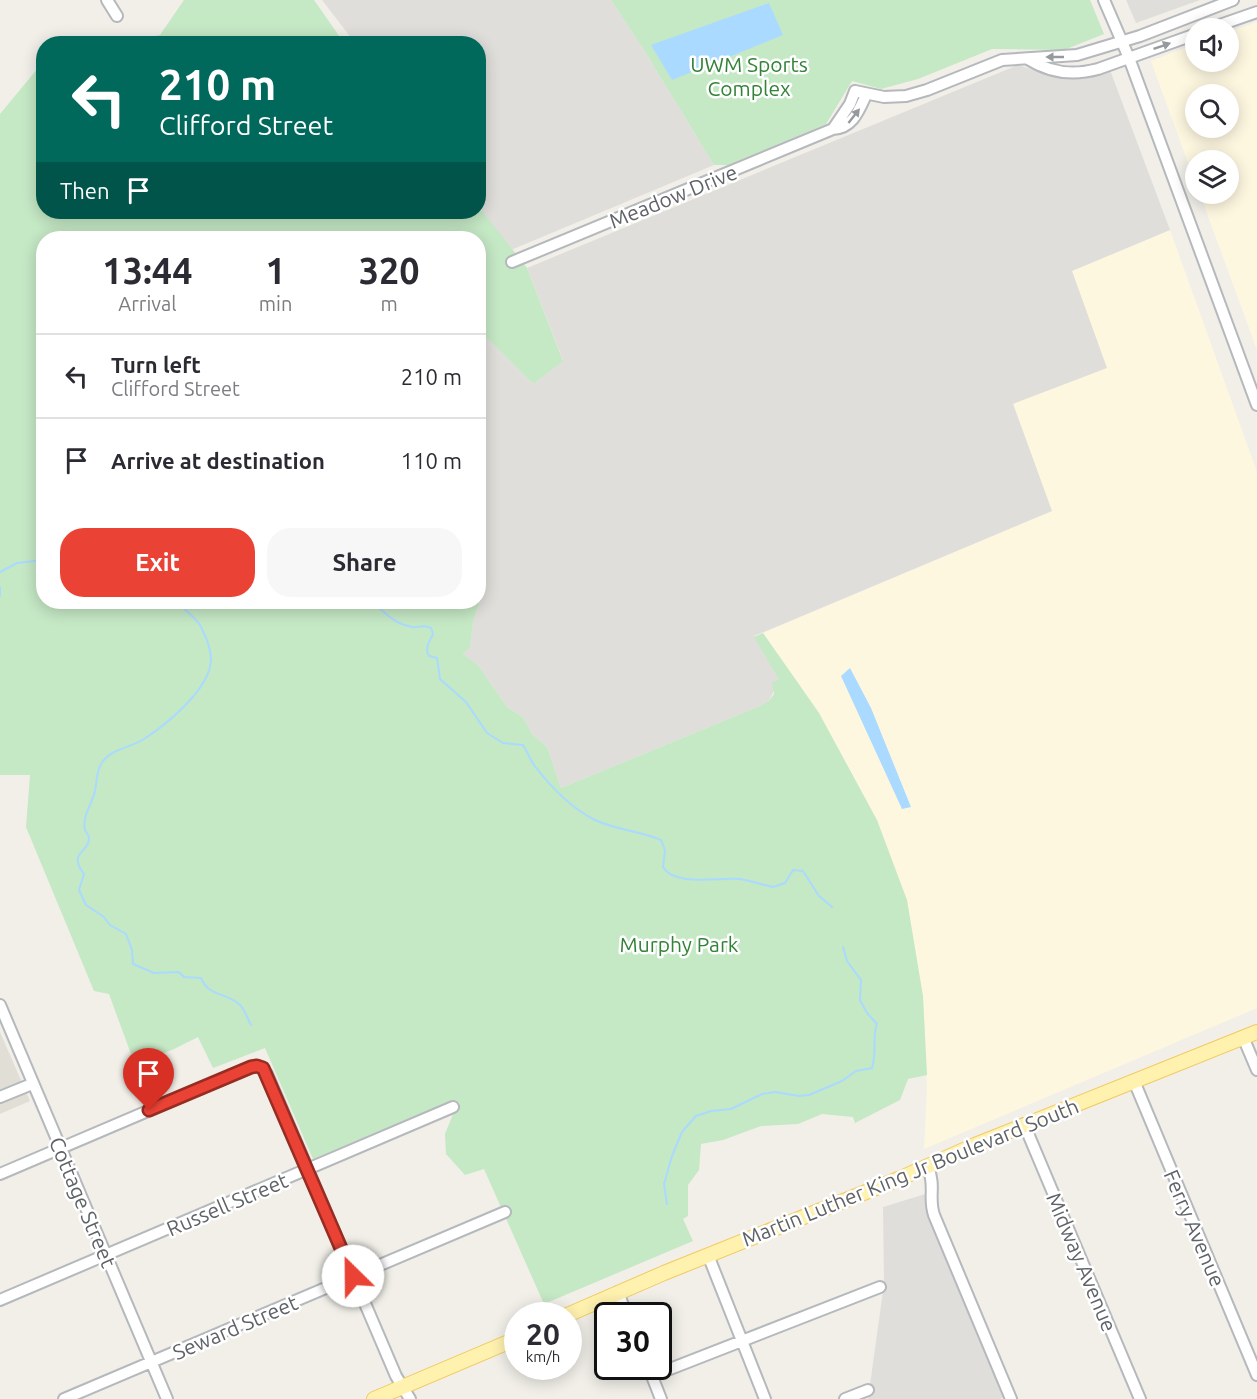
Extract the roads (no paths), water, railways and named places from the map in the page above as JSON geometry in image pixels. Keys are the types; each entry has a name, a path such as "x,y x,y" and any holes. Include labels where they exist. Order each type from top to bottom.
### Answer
{"main road":[{"name":"Martin Luther King Jr Boulevard South","path":"582,1309 927,1167 975,1144 1257,1032"},
{"path":"374,1399 406,1393 504,1345"}],"street":[{"path":"108,0 117,16"},
{"path":"1104,0 1129,58 1257,405"},
{"path":"1028,59 1041,56 1077,55 1122,42 1233,0"},
{"path":"1239,18 1256,12"},
{"path":"1177,22 1182,39"},
{"path":"1028,59 1039,66 1057,72 1081,73 1185,38"},
{"path":"1077,55 1081,73"},
{"name":"Meadow Drive","path":"512,262 833,129 844,127 852,120 861,93 888,97 911,95 1002,60 1028,59"},
{"name":"Cottage Street","path":"0,1005 167,1399"},
{"path":"1243,1037 1257,1070"},
{"path":"0,1174 251,1067 263,1068 396,1376 406,1393"},
{"name":"Ferry Avenue","path":"1134,1081 1257,1375"},
{"path":"0,1097 32,1084"},
{"name":"Russell Street","path":"0,1300 453,1107"},
{"name":"Midway Avenue","path":"1024,1124 1140,1399"},
{"path":"927,1167 933,1183 934,1215 1011,1399"},
{"name":"Seward Street","path":"64,1399 505,1212"},
{"path":"708,1255 765,1399"},
{"path":"672,1364 743,1341 880,1287"},
{"path":"618,1293 622,1302"},
{"path":"648,1399 660,1397 653,1380"},
{"path":"845,1399 868,1390"}],"water":[{"path":"769,3 783,35 672,80 651,45"},
{"path":"850,668 871,708 911,807 902,809 841,676"}],"waterway":[{"path":"0,572 17,563 36,561"},
{"path":"0,587 0,596"},
{"path":"184,609 197,621 204,632 211,656 209,671 195,694 175,715 144,739 115,752 101,764 84,825 89,837 88,843 78,857 79,867 84,874 79,890 86,905 104,917 110,925 126,934 132,950 133,964 154,973 179,972 184,977 201,978 208,988 239,1004 251,1025"},
{"path":"380,609 399,623 412,627 431,628 433,634 427,650 429,656 437,658 440,679 466,702 487,733 503,743 523,745 534,765 547,781 569,803 586,815 603,823 661,840 665,850 663,867 669,873 687,879 740,879 773,887 785,883 793,870 803,871 819,896 832,907"},
{"path":"667,1204 664,1184 672,1156 682,1132 696,1116 711,1111 731,1109 762,1094 775,1092 799,1096 809,1095 842,1081 856,1071 872,1068 877,1024 867,1013 860,1000 861,980 847,961 843,947"}],"park label":[{"name":"UWM Sports Complex","path":"749,76"},
{"name":"Murphy Park","path":"679,944"}]}
